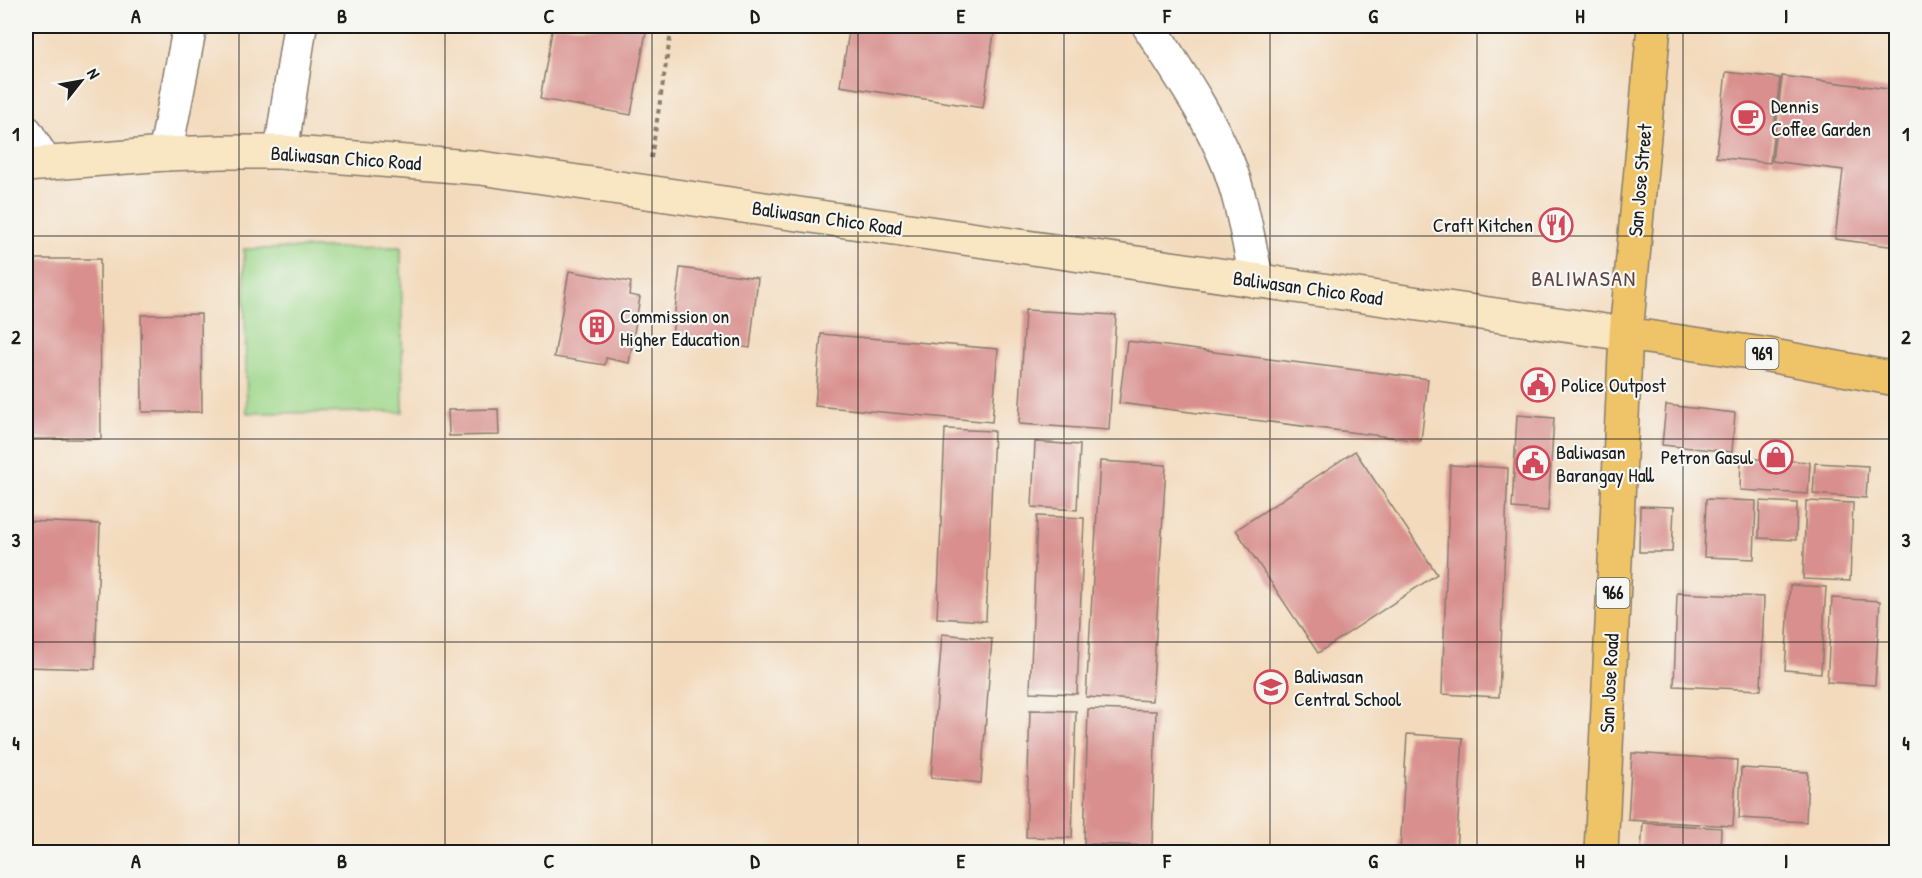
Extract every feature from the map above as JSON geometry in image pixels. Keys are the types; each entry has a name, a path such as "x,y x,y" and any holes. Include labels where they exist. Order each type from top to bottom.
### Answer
{"main road":[{"name":"San Jose Street","path":"1626,334 1654,26"},
{"name":"Baliwasan Chico Road","path":"35,164 165,154 281,152 481,168 1626,334"},
{"name":"969","path":"1626,334 1762,354 1896,379"},
{"name":"San Jose Road","path":"1601,852 1626,334"}],"street":[{"path":"165,154 190,26"},
{"path":"281,152 300,26"},
{"path":"1149,26 1204,116 1226,160 1235,184 1257,281"},
{"path":"26,132 35,164"}],"path":[{"path":"646,192 672,26"}],"green space":[{"path":"401,247 403,412 247,413 244,249"}],"building":[{"path":"553,26 647,26 631,115 540,99"},
{"path":"850,26 995,26 983,108 840,86"},
{"name":"Dennis Coffee Garden","path":"1726,72 1780,78 1770,163 1716,157"},
{"path":"1782,76 1896,90 1896,247 1835,239 1843,170 1772,161"},
{"path":"26,259 100,259 101,439 30,439"},
{"path":"680,268 758,278 750,348 672,336"},
{"name":"Commission on Higher Education","path":"569,271 631,282 629,295 640,297 629,363 606,358 605,365 554,357"},
{"path":"1025,310 1116,315 1109,430 1019,424"},
{"path":"201,314 202,412 142,412 141,315"},
{"path":"821,334 998,349 992,422 815,406"},
{"path":"1127,341 1428,379 1421,441 1119,403"},
{"path":"1666,405 1735,413 1732,452 1662,445"},
{"path":"498,409 499,435 449,436 448,410"},
{"name":"Baliwasan Barangay Hall","path":"1517,415 1554,418 1548,511 1512,508"},
{"path":"945,429 994,431 986,621 937,618"},
{"path":"1035,442 1080,445 1077,510 1032,507"},
{"path":"1355,451 1437,574 1318,653 1236,530"},
{"path":"1741,458 1810,462 1808,494 1740,490"},
{"path":"1100,461 1166,465 1152,701 1086,697"},
{"path":"1815,463 1868,466 1866,498 1813,494"},
{"path":"1450,465 1508,468 1499,697 1442,694"},
{"path":"1706,499 1756,501 1754,559 1704,557"},
{"path":"1760,501 1797,503 1796,540 1759,538"},
{"path":"1806,501 1853,503 1850,581 1803,579"},
{"path":"1640,506 1674,507 1672,552 1639,552"},
{"path":"1037,516 1084,518 1077,694 1030,692"},
{"path":"26,521 100,524 95,669 26,667"},
{"path":"1790,585 1826,587 1821,673 1785,670"},
{"path":"1677,593 1764,597 1761,690 1674,686"},
{"path":"1832,598 1880,601 1875,685 1827,682"},
{"path":"942,634 992,639 981,783 931,778"},
{"path":"1088,709 1156,711 1152,846 1084,844"},
{"path":"1030,710 1076,711 1072,838 1026,837"},
{"path":"1407,734 1463,738 1456,852 1400,852"},
{"path":"1632,753 1737,760 1733,826 1628,820"},
{"path":"1741,768 1808,772 1806,822 1739,818"},
{"path":"1643,823 1721,828 1720,852 1641,852"},
{"path":"1790,845 1792,852 1768,852"},
{"path":"1011,847 1057,849 1057,852 1011,852"}],"place":[{"name":"Dennis Coffee Garden","path":"1748,118"},
{"name":"Craft Kitchen","path":"1556,225"},
{"name":"Commission on Higher Education","path":"597,327"},
{"name":"Police Outpost","path":"1538,385"},
{"name":"Petron Gasul","path":"1776,457"},
{"name":"Baliwasan Barangay Hall","path":"1533,463"},
{"name":"Baliwasan Central School","path":"1271,687"}],"district":[{"name":"BALIWASAN","path":"1584,278"}]}
